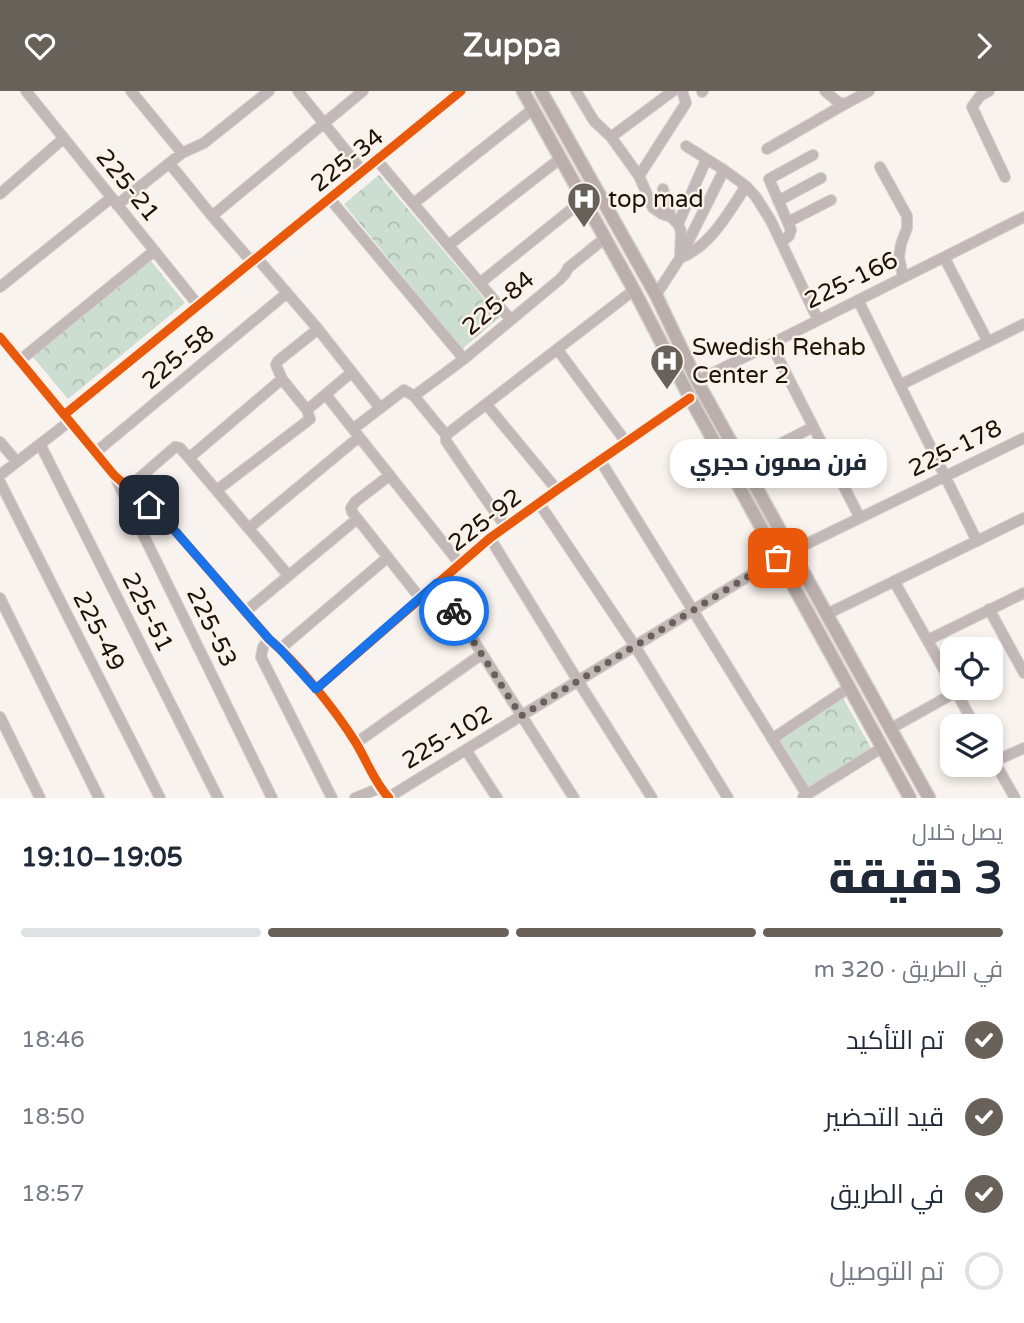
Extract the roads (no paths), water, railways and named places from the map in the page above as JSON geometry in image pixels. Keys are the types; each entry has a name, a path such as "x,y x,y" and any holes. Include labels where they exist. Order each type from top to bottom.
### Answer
{"main road":[{"path":"541,91 656,295 697,381 929,798"},
{"path":"528,93 533,109 910,798"},
{"path":"857,700 870,693"}],"street":[{"name":"225-21","path":"26,91 198,305"},
{"path":"132,91 182,153"},
{"path":"0,287 182,153 204,143 269,91"},
{"path":"298,91 363,172"},
{"path":"212,216 363,91"},
{"name":"225-34","path":"0,475 40,444 198,305 461,91"},
{"path":"590,91 578,94 594,121 611,137 639,176 653,208 675,221"},
{"path":"611,137 673,91"},
{"path":"639,176 686,103 682,91"},
{"path":"825,91 838,102 845,104"},
{"path":"767,149 869,91"},
{"path":"989,91 980,96 972,107 1005,177"},
{"path":"414,203 533,109"},
{"path":"0,194 64,138"},
{"path":"686,146 746,186 765,209 818,320"},
{"path":"781,242 791,233 769,179 813,155"},
{"path":"449,245 561,158"},
{"path":"377,160 510,320"},
{"path":"675,221 706,160"},
{"path":"170,164 212,216 287,293 380,408"},
{"path":"880,167 907,216 907,228 899,257 904,278"},
{"path":"656,295 680,258 724,170"},
{"path":"778,201 821,178"},
{"path":"680,258 691,254 711,235 746,186"},
{"path":"663,189 681,232 680,258"},
{"path":"330,199 464,359"},
{"path":"480,283 583,199"},
{"path":"788,222 831,200"},
{"name":"225-166","path":"697,381 1024,217"},
{"name":"225-84","path":"249,528 356,433 380,408 404,390 411,394 464,359 605,238"},
{"path":"19,361 154,251"},
{"path":"944,257 988,342"},
{"path":"446,435 634,290"},
{"name":"225-58","path":"96,452 287,293"},
{"path":"858,300 978,541"},
{"path":"900,385 1024,324"},
{"path":"217,490 310,418 307,410 282,379 276,365 318,330"},
{"path":"0,337 114,475 169,524 316,689 356,743 380,789 389,798"},
{"path":"771,344 860,518"},
{"path":"557,349 626,442"},
{"path":"307,410 352,372"},
{"path":"189,458 282,379"},
{"path":"411,394 446,435 446,442 470,475 474,485 506,527"},
{"path":"326,395 460,564"},
{"name":"225-92","path":"316,689 490,538 690,398"},
{"path":"486,404 557,490"},
{"path":"743,463 813,427"},
{"name":"225-178","path":"792,551 1024,438"},
{"path":"0,442 17,462"},
{"name":"225-51","path":"40,444 218,798"},
{"path":"129,487 175,447 180,448 288,575"},
{"path":"600,460 805,797 883,747"},
{"name":"225-53","path":"114,475 272,798"},
{"path":"390,475 351,508 420,598"},
{"name":"225-49","path":"0,482 160,798"},
{"path":"539,503 635,646 728,798"},
{"path":"246,611 355,516"},
{"path":"827,614 1024,518"},
{"path":"490,538 653,798"},
{"path":"280,649 388,557"},
{"name":"225-102","path":"389,798 778,558"},
{"path":"894,581 940,663"},
{"path":"437,583 574,798"},
{"path":"928,641 1024,593"},
{"path":"0,598 99,798"},
{"path":"989,609 1024,673"},
{"path":"269,639 263,647 261,657 332,798"},
{"path":"356,743 482,655"},
{"path":"772,739 850,687"},
{"path":"890,729 940,697"},
{"path":"0,717 40,798"},
{"path":"1003,755 1024,748"},
{"path":"466,750 496,798"},
{"path":"1003,776 1015,798"},
{"name":"225-102","path":"355,798 380,789"}],"place":[{"name":"top mad","path":"584,229"},
{"name":"Swedish Rehab Center 2","path":"667,391"},
{"name":"فرن صمون حجري","path":"778,558"}]}
